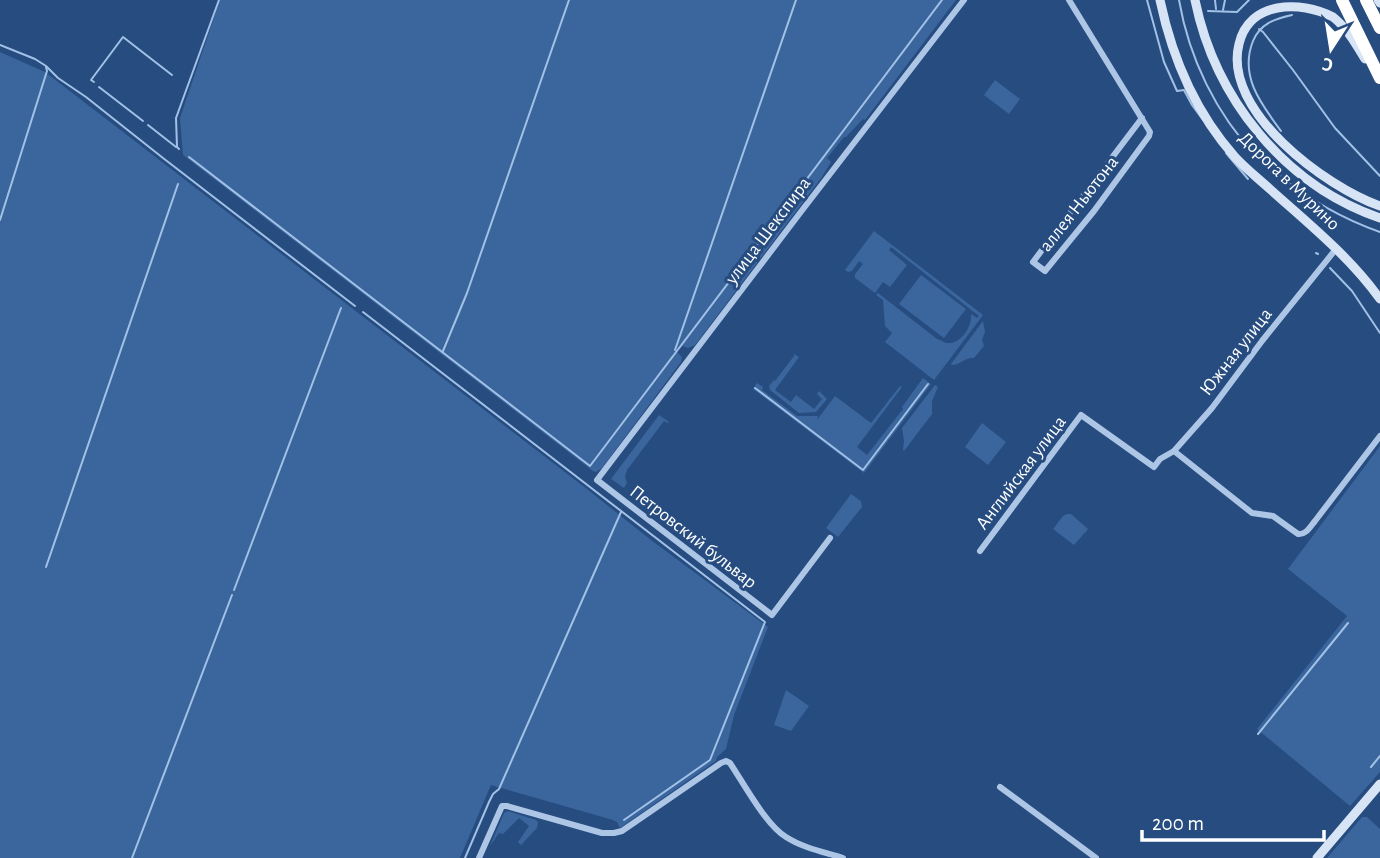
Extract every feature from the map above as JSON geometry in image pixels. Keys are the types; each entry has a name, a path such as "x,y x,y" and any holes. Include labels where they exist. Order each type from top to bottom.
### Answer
{"highway":[{"path":"1342,0 1380,78"},
{"path":"1366,0 1380,28"}],"main road":[{"name":"Дорога в Мурино","path":"1160,0 1185,79 1235,157 1336,249 1380,299"},
{"path":"1195,0 1201,26 1218,71 1241,111 1266,143 1313,183 1350,205 1380,218"},
{"path":"1380,84 1343,26 1322,9 1309,4 1283,2 1269,7 1257,14 1245,28 1238,45 1237,64 1243,86 1251,103 1274,135 1320,174 1380,206"},
{"path":"1317,858 1380,784"}],"street":[{"name":"улица Шекспира","path":"597,481 964,0"},
{"path":"1069,0 1142,118"},
{"name":"аллея Ньютона","path":"1142,118 1150,132 1146,142 1045,271 1033,262 1142,118"},
{"name":"Южная улица","path":"1154,467 1160,459 1174,452 1212,408 1336,249"},
{"name":"Английская улица","path":"980,551 1082,415 1154,467"},
{"path":"1174,452 1252,513 1273,516 1301,534 1315,521 1380,436"},
{"name":"Петровский бульвар","path":"597,481 772,615 831,538"},
{"path":"479,858 502,806 602,833 614,833 622,831 726,761 779,832 803,845 843,858"},
{"path":"1000,786 1096,858"}],"shaded area":[{"path":"220,0 956,0 865,120 844,137 827,158 831,162 822,177 695,345 688,348 680,345 676,351 682,357 681,362 602,468 596,472 183,155 180,118"},
{"path":"0,52 45,72 651,540 768,627 734,715 726,749 716,761 620,828 613,820 491,785 460,858 0,858"},
{"path":"995,80 1020,99 1009,114 984,95"},
{"path":"874,231 983,315 934,380 885,342 892,333 885,326 883,300 876,295 878,293 937,339 946,343 957,341 965,333 971,314 977,318 979,316 891,247 889,250 907,265 890,287 883,282 875,293 855,278 863,264 859,261 852,271 845,270"},
{"path":"921,275 966,309 944,338 899,304"},
{"path":"983,321 984,346 974,358 952,365 951,364"},
{"path":"794,354 799,357 775,390 791,402 796,395 814,409 822,399 817,394 819,391 827,399 816,412 799,413 770,390 769,386"},
{"path":"923,378 931,384 864,473 753,389 757,383 763,387 762,390 797,416 818,416 817,420 835,396 871,423 900,386 902,387 857,447 867,455"},
{"path":"935,385 938,387 932,401 932,414 904,451 902,428"},
{"path":"659,415 669,422 664,421 627,470 627,483 624,488 611,479"},
{"path":"982,423 1006,442 988,465 965,447"},
{"path":"1380,446 1380,772 1350,806 1257,729 1347,616 1288,569"},
{"path":"851,494 861,501 862,507 838,537 826,528"},
{"path":"1067,514 1071,514 1088,529 1074,545 1053,529"},
{"path":"786,690 809,706 791,731 774,725"},
{"path":"508,811 536,820 537,828 521,845 518,842 529,826 519,818 503,834 499,833 490,846 504,813"},
{"path":"1362,817 1367,817 1380,829 1380,858 1327,858"}],"waterway":[{"path":"179,149 176,118 219,0"},
{"path":"443,351 467,293 569,0"},
{"path":"675,350 796,0"},
{"path":"189,157 590,466 942,0"},
{"path":"1147,0 1164,62 1177,91 1184,90 1203,120"},
{"path":"1179,0 1197,64 1217,104 1242,140 1259,159 1301,192 1339,215 1380,232"},
{"path":"1215,0 1216,9"},
{"path":"1223,10 1225,0"},
{"path":"1208,11 1237,12 1249,0"},
{"path":"1281,131 1254,89 1250,78 1249,54 1256,35 1264,26 1292,15"},
{"path":"1259,29 1335,128 1380,176"},
{"path":"94,82 91,80 123,37 172,75"},
{"path":"0,45 46,66 58,78 355,306"},
{"path":"0,220 47,71 46,67"},
{"path":"99,87 143,121"},
{"path":"148,125 176,147"},
{"path":"1226,153 1248,179"},
{"path":"46,567 178,184"},
{"path":"1330,268 1352,291 1380,333"},
{"path":"234,590 341,308"},
{"path":"363,312 765,622 710,760 624,820"},
{"path":"755,388 863,470 928,384"},
{"path":"465,858 489,802 499,789 621,512"},
{"path":"132,858 232,595"},
{"path":"1258,734 1348,623"},
{"path":"1371,767 1380,756"}]}
